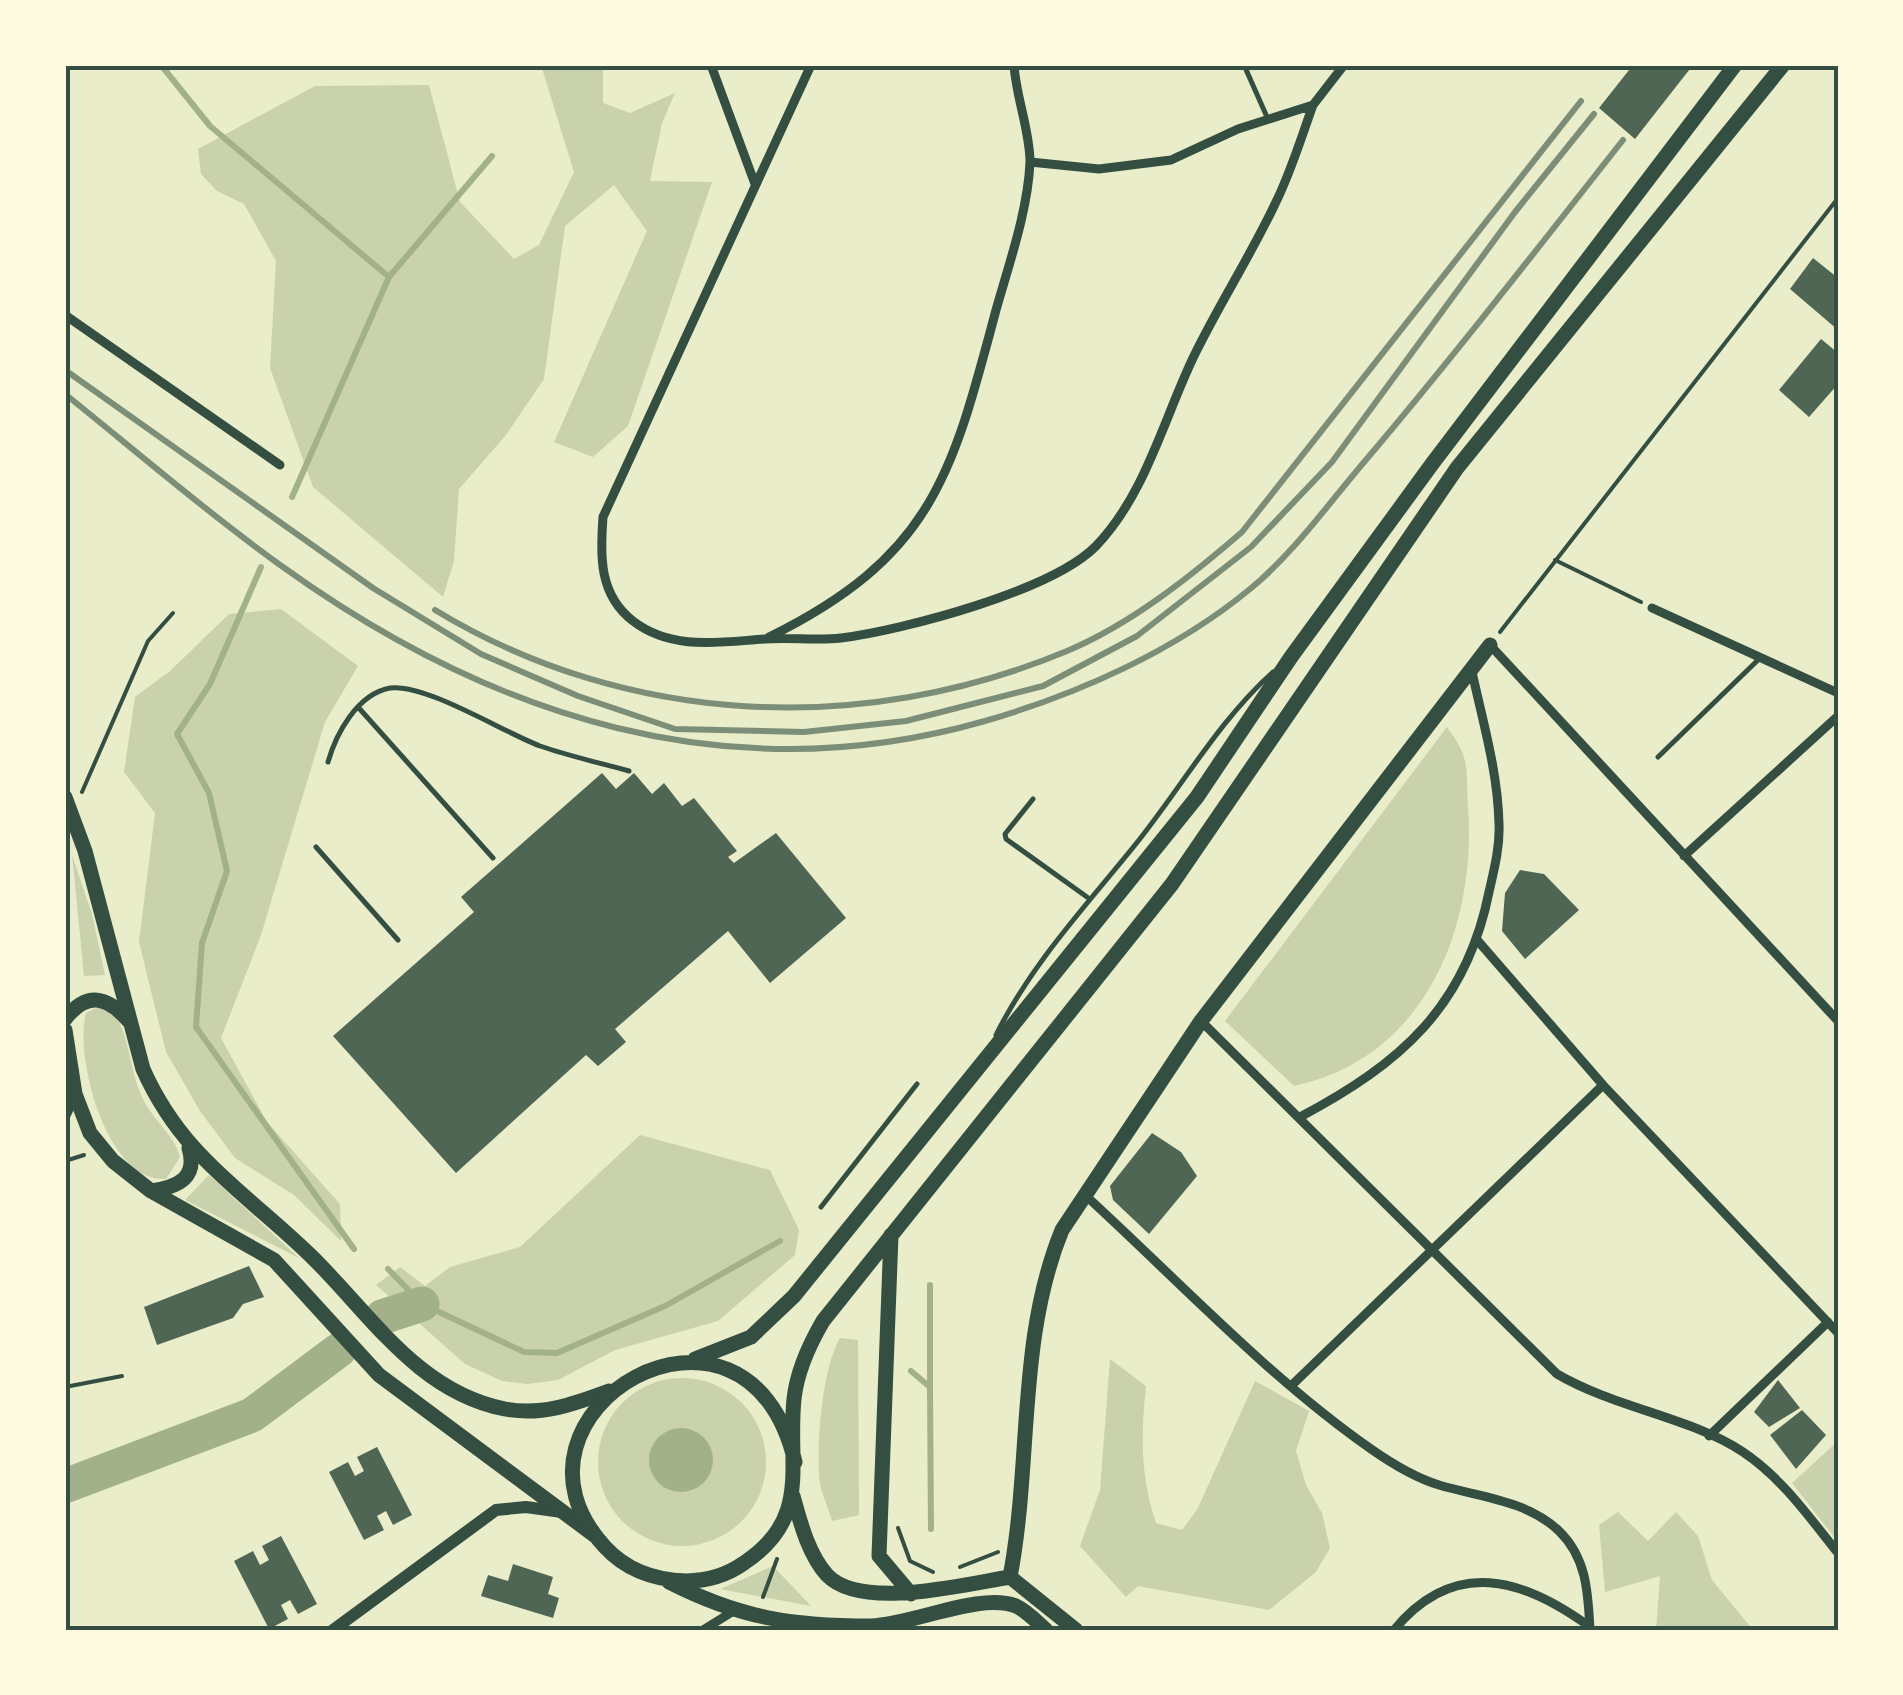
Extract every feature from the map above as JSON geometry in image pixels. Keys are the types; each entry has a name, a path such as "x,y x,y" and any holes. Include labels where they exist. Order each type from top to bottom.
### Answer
{"main road":[{"path":"594,1535 580,1507 574,1476 577,1445 589,1416 609,1392 634,1374 726,1350 773,1319 1197,797 1291,657 1735,65"},
{"path":"665,1580 699,1581 732,1572 760,1553 782,1528 793,1496 794,1400 807,1349 823,1321 1172,884 1458,468 1784,65"},
{"path":"1010,1577 1042,1296 1049,1262 1083,1194 1201,1021 1490,645"},
{"path":"65,798 156,1100 189,1148 314,1258 393,1347 474,1399 533,1412 561,1408 609,1392"},
{"path":"65,1019 77,1004 99,998 110,1000 131,1024"},
{"path":"65,1030 76,1094 90,1133 113,1161 151,1191 274,1260 379,1375 638,1572 665,1580 732,1612 787,1622 902,1627 1004,1603 1020,1607 1046,1630"},
{"path":"65,1114 76,1094"},
{"path":"151,1191 178,1185 189,1175 194,1163 189,1148"},
{"path":"890,1233 880,1556 911,1594"},
{"path":"691,1361 726,1369 752,1384 774,1406 788,1432 795,1462"},
{"path":"793,1496 805,1536 826,1574 842,1586 911,1594 1010,1577 1076,1630"},
{"path":"333,1630 496,1510 526,1507 564,1513"}],"street":[{"path":"711,65 756,185"},
{"path":"811,65 603,517 603,576 613,600 652,634 681,642 836,638 908,624 979,604 1065,567 1092,550 1117,522 1140,483 1192,359 1275,206 1312,105 1344,65"},
{"path":"767,638 806,619 878,566 938,493 974,400 1030,162 1014,65"},
{"path":"1030,162 1099,169 1137,168 1171,160 1312,105"},
{"path":"65,316 280,465"},
{"path":"1652,608 1838,693"},
{"path":"1490,645 1837,1018"},
{"path":"1300,1116 1383,1068 1415,1040 1451,991 1478,941 1499,824 1472,672"},
{"path":"1684,856 1838,716"},
{"path":"1478,941 1603,1085 1838,1333"},
{"path":"1201,1021 1558,1374 1592,1394 1709,1436 1760,1465 1838,1554"},
{"path":"1292,1384 1603,1085"},
{"path":"1083,1194 1292,1384 1374,1451 1433,1483 1524,1508 1556,1528 1572,1546 1585,1572 1590,1629"},
{"path":"1709,1436 1828,1322"},
{"path":"1394,1630 1433,1594 1461,1584 1499,1582 1544,1596 1590,1629"},
{"path":"702,1630 732,1612"}],"lane":[{"path":"1244,65 1268,119"},
{"path":"982,1061 1017,993 1087,897 1134,846 1249,694 1291,657"},
{"path":"1658,757 1761,657"},
{"path":"328,762 333,743 358,708 382,690 407,688 545,748 629,771"},
{"path":"358,708 494,858"},
{"path":"1032,799 1005,834 1006,840 1087,897"},
{"path":"316,847 398,940"},
{"path":"820,1207 917,1084"}],"path":[{"path":"1490,645 1838,198"},
{"path":"1555,560 1652,608"},
{"path":"72,815 148,641 173,613"},
{"path":"65,1387 122,1376"},
{"path":"898,1520 902,1548 910,1561 943,1574 1016,1544"},
{"path":"763,1596 781,1550"}],"shaded area":[{"path":"541,65 603,65 603,103 630,113 675,93 662,123 650,181 712,182 628,426 593,457 554,442 647,231 614,185 565,226 544,379 506,435 459,489 454,561 443,597 313,487 270,368 276,261 244,204 217,191 201,174 198,149 315,86 429,85 460,202 514,259 539,245 574,172"},
{"path":"281,609 358,666 325,722 261,935 221,1038 267,1122 340,1204 341,1241 294,1195 235,1158 200,1111 166,1052 139,942 155,813 124,772 135,697 170,671 229,614"},
{"path":"1447,727 1464,757 1467,773 1468,852 1463,897 1451,941 1434,981 1409,1017 1378,1048 1339,1071 1294,1086 1225,1021"},
{"path":"72,855 92,914 105,975 84,976"},
{"path":"98,1007 113,1010 145,1103 178,1150 180,1157 166,1179 145,1175 127,1161 99,1114 90,1086 84,1033 86,1013"},
{"path":"640,1135 770,1170 799,1230 795,1255 718,1321 615,1350 558,1380 528,1384 502,1381 465,1364 376,1285 400,1267 425,1286 450,1267 520,1247"},
{"path":"209,1175 299,1258 185,1200"},
{"path":"840,1338 858,1340 859,1515 832,1521 820,1482 819,1444 825,1386"},
{"path":"1110,1359 1146,1386 1143,1455 1151,1505 1156,1523 1182,1530 1198,1508 1255,1381 1309,1411 1296,1451 1306,1485 1322,1513 1330,1548 1316,1572 1269,1610 1138,1586 1126,1597 1080,1546 1100,1490"},
{"path":"682,1378 714,1384 742,1402 760,1430 766,1462 760,1494 742,1522 714,1540 682,1546 650,1540 622,1522 604,1494 598,1462 604,1430 622,1402 650,1384"},
{"path":"681,1428 703,1438 713,1460 703,1482 681,1492 659,1482 649,1460 659,1438"},
{"path":"1838,1441 1838,1542 1792,1483"},
{"path":"1618,1512 1648,1541 1676,1512 1698,1536 1712,1580 1753,1630 1656,1630 1660,1576 1605,1592 1599,1525"},
{"path":"773,1566 811,1606 720,1589"}],"building":[{"path":"1633,65 1693,65 1635,139 1599,108"},
{"path":"1813,258 1838,278 1838,330 1790,289"},
{"path":"1821,339 1838,353 1838,384 1809,417 1779,390"},
{"path":"602,773 616,789 634,773 652,794 664,783 682,806 694,798 737,851 728,857 734,863 776,833 846,918 770,983 728,931 615,1029 626,1042 598,1066 586,1055 456,1173 333,1036 474,912 461,897"},
{"path":"1520,870 1544,874 1579,910 1525,959 1502,931 1505,893"},
{"path":"1152,1133 1181,1152 1197,1176 1149,1234 1113,1200 1110,1186"},
{"path":"249,1266 264,1297 243,1304 233,1318 157,1345 144,1307"},
{"path":"1778,1380 1800,1408 1769,1427 1754,1412"},
{"path":"1802,1410 1826,1435 1796,1469 1770,1435"},
{"path":"377,1447 412,1515 393,1525 386,1511 377,1516 384,1530 364,1540 329,1472 348,1462 355,1476 364,1471 357,1457"},
{"path":"281,1536 317,1604 298,1614 290,1600 281,1605 288,1619 269,1629 234,1561 253,1551 260,1565 269,1560 262,1546"},
{"path":"513,1564 553,1577 548,1594 559,1598 553,1618 481,1596 488,1575 508,1581"}],"waterway":[{"path":"161,65 210,126 389,277 492,156"},
{"path":"292,497 389,277"},
{"path":"261,567 210,684 177,734 209,793 227,871 202,943 196,1027 354,1249"},
{"path":"388,1269 422,1304 524,1352 557,1353 665,1306 780,1241"},
{"path":"930,1285 930,1386"},
{"path":"382,1317 422,1304"},
{"path":"65,1486 252,1415 339,1350"},
{"path":"911,1371 930,1387 931,1529"}],"railway":[{"path":"435,610 509,649 585,677 665,697 745,706 827,706 908,697 989,679 1067,651 1159,598 1242,532 1581,101"},
{"path":"65,370 373,588 481,654 578,696 675,729 804,732 906,721 1043,686 1137,636 1251,547 1332,462 1515,212 1594,114"},
{"path":"65,394 255,546 363,620 445,665 530,701 617,728 706,744 797,749 890,742 985,721 1090,684 1158,651 1250,589 1310,528 1623,140"}]}
